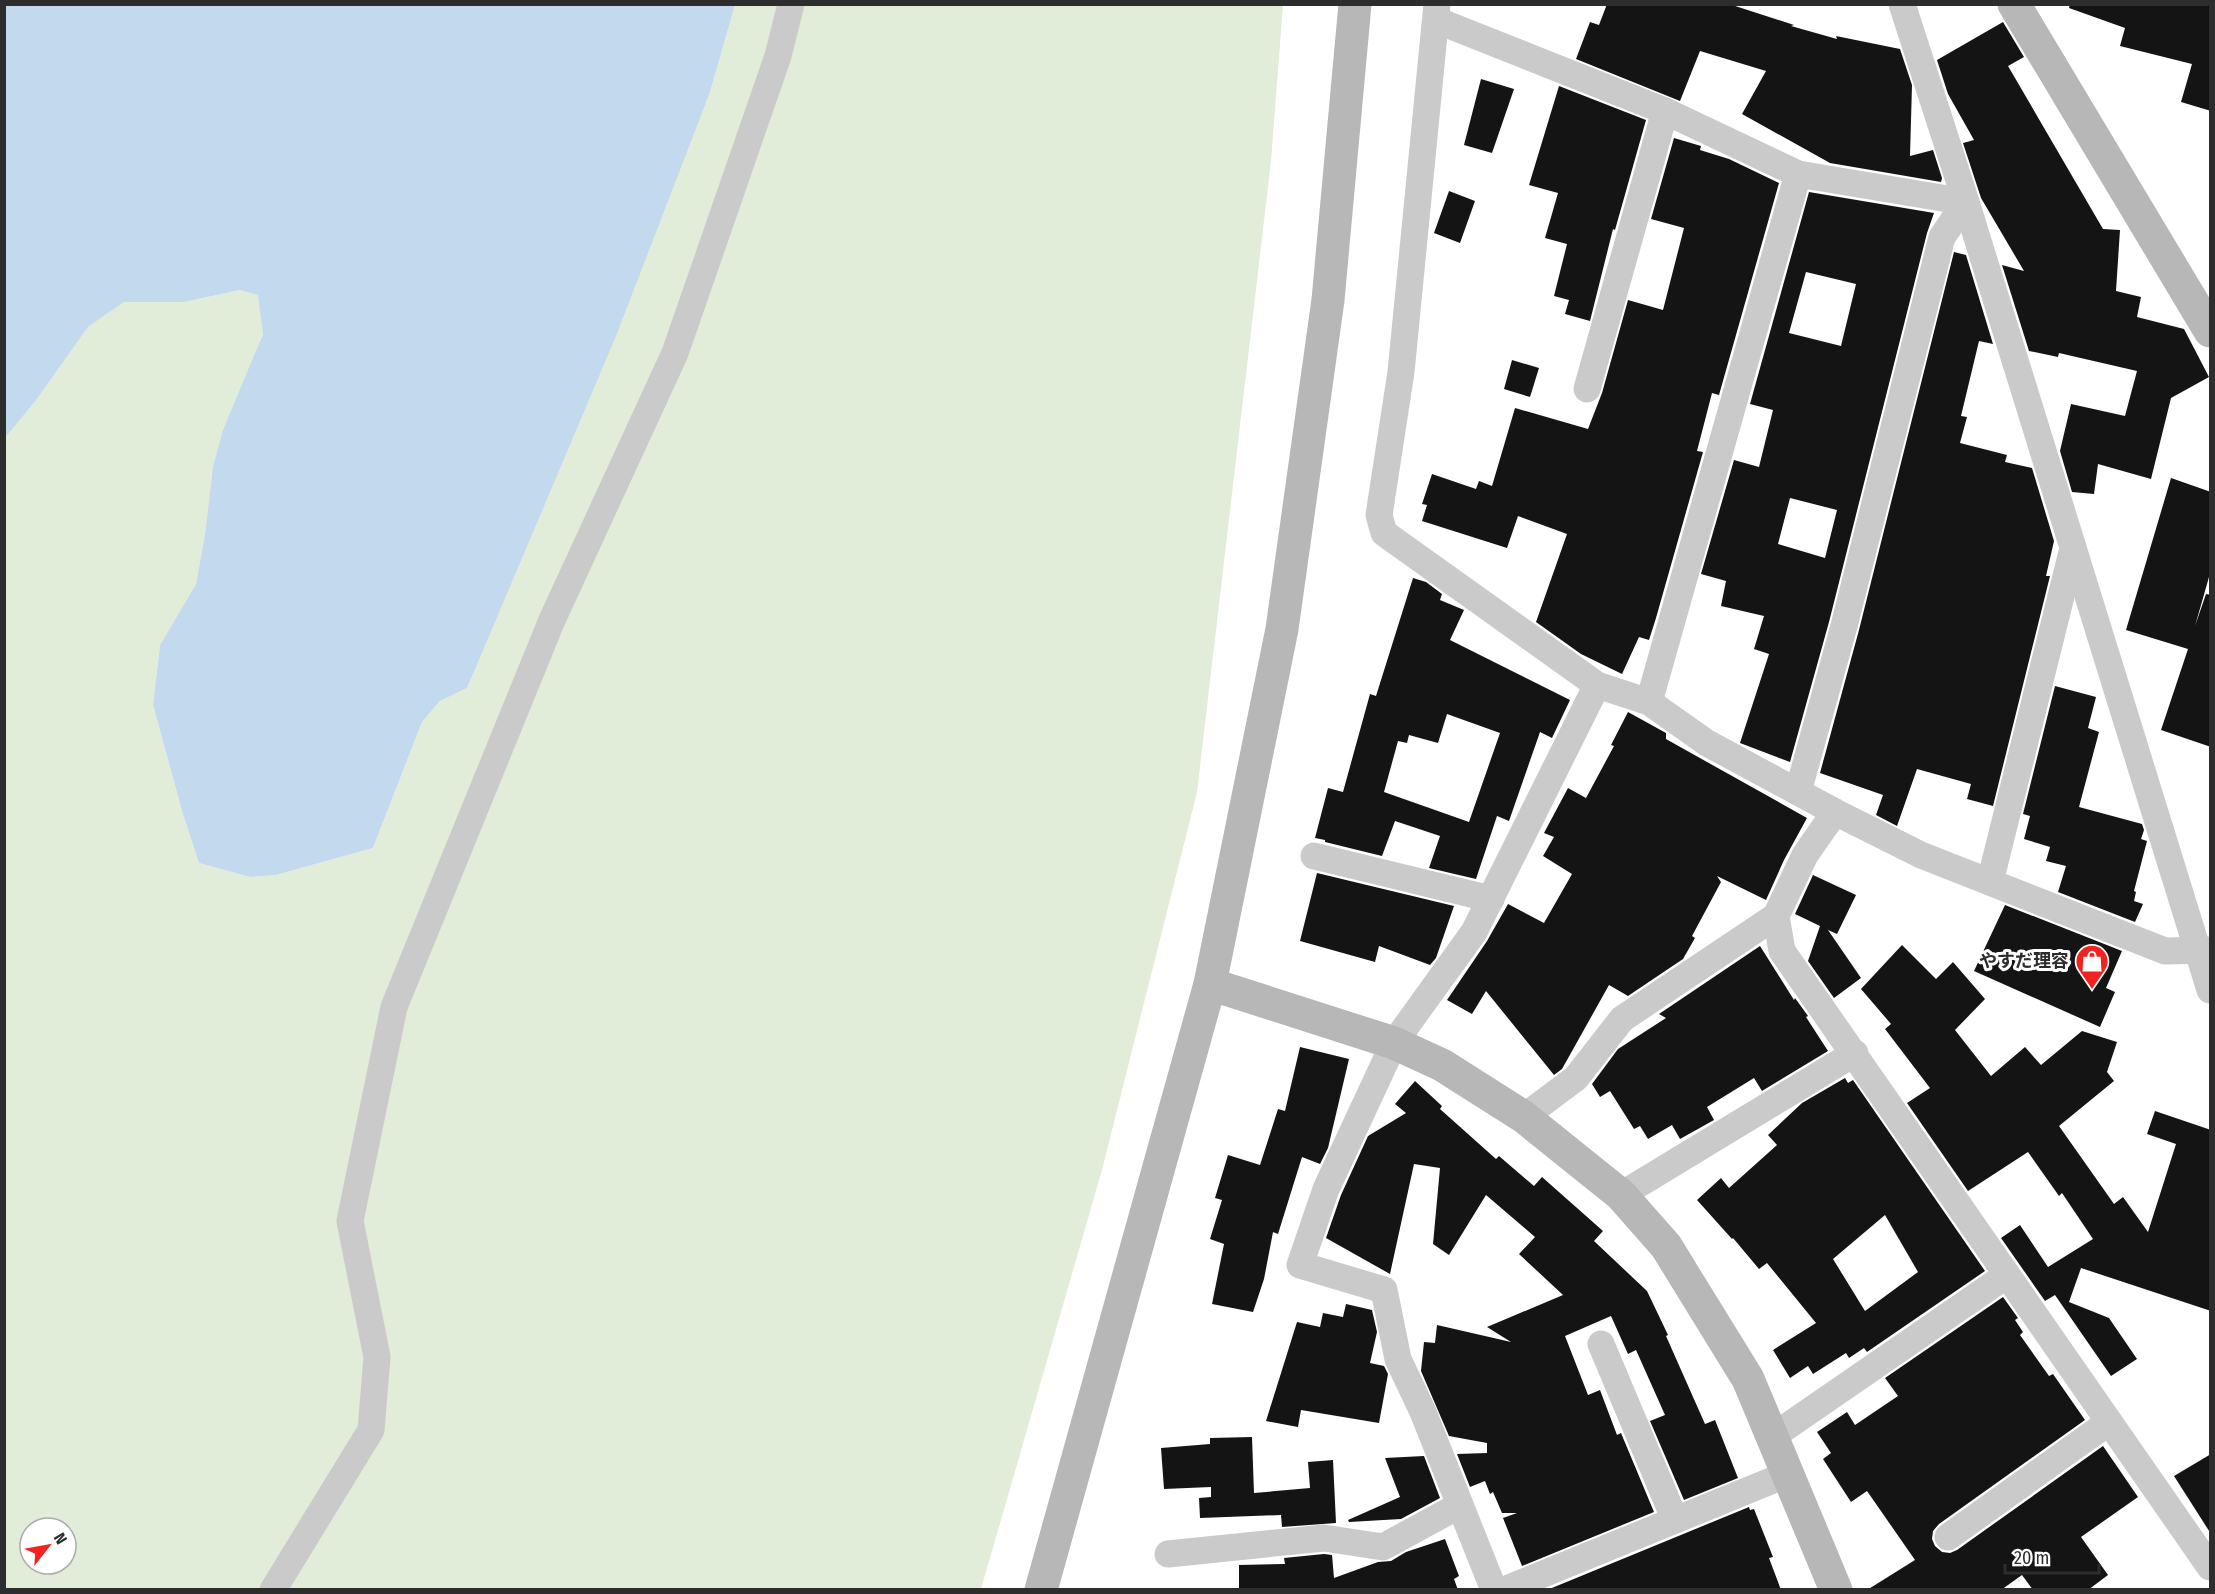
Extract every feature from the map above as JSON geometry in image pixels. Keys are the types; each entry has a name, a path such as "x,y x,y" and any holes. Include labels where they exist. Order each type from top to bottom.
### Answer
{"street":[{"path":"273,1590 371,1430 377,1357 350,1221 394,1007 552,620 675,353 778,56 791,4"},
{"path":"1041,1590 1210,984 1282,629 1328,300 1355,4"},
{"path":"1902,4 2073,548 2204,950 2211,990"},
{"path":"2014,4 2211,331"},
{"path":"1966,202 1798,174 1665,111 1436,12 1401,372 1378,515 1384,533 1597,685 1649,702 1707,743 1835,812 1921,855 2165,951 2204,950"},
{"path":"1587,389 1665,111"},
{"path":"1649,702 1798,174"},
{"path":"1798,792 1847,615 1942,237 1966,202"},
{"path":"1990,882 2073,548"},
{"path":"1494,1590 1423,1412 1398,1359 1384,1290 1300,1265 1326,1189 1394,1043 1474,932 1597,685"},
{"path":"1524,1117 1576,1078 1622,1019 1776,916 1805,855 1835,812"},
{"path":"1314,856 1491,899"},
{"path":"1776,916 1782,951 2211,1567"},
{"path":"1210,984 1394,1043 1442,1065 1524,1117 1621,1195 1666,1246 1749,1379 1836,1590"},
{"path":"1621,1195 1855,1053"},
{"path":"1772,1437 2007,1275"},
{"path":"1600,1344 1675,1520"},
{"path":"1948,1537 2109,1422"},
{"path":"1504,1590 1788,1474"},
{"path":"1168,1554 1324,1538 1383,1547 1461,1505"}],"green space":[{"path":"735,5 1283,5 1271,161 1197,792 1102,1170 981,1589 5,1590 5,438 37,399 88,327 124,302 184,302 240,290 259,295 263,333 223,430 213,466 196,584 160,645 153,705 199,863 250,877 276,875 373,848 422,722 440,701 467,688 710,92"}],"water":[{"path":"5,4 735,5 710,92 616,336 467,688 440,701 422,722 373,848 276,875 250,877 199,863 153,705 160,645 196,584 213,466 223,430 263,334 258,295 240,290 184,302 124,302 88,327 37,399 5,438"}],"building":[{"path":"1607,4 1729,4 1794,25 1791,26 1837,39 1836,36 1900,49 1912,85 1910,156 1933,150 1942,178 1941,182 1830,163 1742,114 1766,71 1700,51 1680,101 1576,59 1590,22 1599,25"},
{"path":"2070,4 2211,4 2211,111 2181,102 2192,64 2120,46 2125,28 2069,8"},
{"path":"2003,22 2024,57 2008,66 2103,229 2120,230 2116,291 2141,297 2137,317 2184,329 2209,377 2171,398 2151,479 2098,464 2094,494 2072,492 2060,451 2071,404 2125,416 2137,371 2059,353 2058,357 2029,351 2002,265 2024,271 1981,198 1963,143 1974,140 1948,94 1937,60"},
{"path":"1481,79 1514,89 1492,153 1464,145"},
{"path":"1559,86 1646,120 1615,230 1613,229 1590,321 1565,314 1569,300 1554,296 1567,244 1545,238 1558,193 1529,185"},
{"path":"1674,138 1701,146 1700,150 1729,159 1779,183 1719,395 1712,393 1697,451 1703,452 1649,640 1639,637 1622,674 1581,654 1536,622 1567,534 1518,516 1507,548 1422,521 1427,505 1422,504 1432,474 1476,489 1479,481 1492,486 1515,408 1588,429 1602,393 1628,300 1663,310 1684,228 1651,219"},
{"path":"1449,191 1475,201 1460,243 1434,233"},
{"path":"1809,192 1934,213 1927,233 1829,622 1790,762 1740,743 1769,654 1754,649 1764,616 1721,606 1726,581 1701,574 1734,460 1759,467 1773,410 1750,404","holes":["1806,272 1856,284 1841,346 1789,333","1790,498 1837,510 1825,558 1778,544"]},
{"path":"1954,252 1966,255 1993,344 1979,341 1961,416 1967,417 1960,443 2007,455 2005,462 2032,468 2054,541 2046,576 2050,576 1993,806 1967,799 1971,784 1917,769 1897,826 1876,815 1883,795 1820,773 1859,630"},
{"path":"1512,360 1539,368 1530,397 1504,389"},
{"path":"2171,478 2211,492 2211,570 2195,626 2206,594 2211,595 2211,747 2161,730 2188,649 2126,630"},
{"path":"1413,578 1426,582 1442,594 1440,600 1464,610 1450,640 1570,700 1552,738 1540,732 1509,821 1497,816 1476,879 1429,868 1440,836 1395,821 1382,856 1315,838 1328,788 1343,792 1370,694 1376,696","holes":["1447,714 1500,733 1469,822 1384,792 1398,741 1407,743 1409,735 1438,743"]},
{"path":"2055,686 2096,697 2088,728 2099,732 2079,807 2142,824 2144,830 2141,839 2147,841 2134,891 2136,892 2134,901 2143,904 2135,922 2058,892 2066,866 2046,861 2050,847 2024,839 2030,816 2023,814"},
{"path":"1628,712 1666,733 1666,739 1807,818 1766,900 1717,876 1721,882 1692,936 1695,938 1683,959 1628,996 1609,985 1562,1069 1554,1075 1486,991 1472,1014 1447,1000 1487,941 1508,904 1544,923 1572,874 1543,856 1554,837 1544,833 1568,788 1586,798 1614,746 1611,745"},
{"path":"1317,873 1454,906 1436,958 1430,965 1379,946 1375,962 1300,941"},
{"path":"1813,875 1856,895 1837,934 1828,930 1861,978 1834,998 1808,961 1820,926 1795,914"},
{"path":"2005,905 2122,951 2106,988 2115,992 2100,1027 1974,971"},
{"path":"1902,945 1936,979 1953,962 1985,999 1955,1030 1991,1076 2025,1047 2041,1065 2082,1031 2117,1042 2107,1072 2114,1081 2059,1126 2114,1204 2123,1197 2148,1232 2176,1144 2147,1134 2155,1111 2211,1130 2211,1311 2081,1268 2069,1302 2109,1318 2137,1359 2111,1376 2055,1295 2045,1301 2001,1238 2020,1225 2048,1267 2093,1239 2062,1193 2059,1196 2028,1152 1968,1191 1907,1103 1930,1088 1885,1029 1891,1024 1861,989"},
{"path":"1760,946 1794,1000 1795,998 1808,1016 1806,1017 1828,1051 1762,1091 1754,1078 1707,1107 1714,1120 1680,1139 1672,1125 1648,1139 1640,1126 1634,1129 1610,1091 1600,1097 1592,1084 1618,1049 1666,1018 1659,1014"},
{"path":"1300,1047 1349,1059 1328,1148 1320,1164 1302,1157 1278,1234 1273,1232 1264,1279 1253,1312 1212,1304 1224,1244 1210,1239 1222,1200 1215,1198 1228,1155 1260,1165 1278,1109 1285,1111"},
{"path":"1845,1078 1848,1083 1853,1080 1985,1271 1867,1352 1864,1348 1849,1358 1846,1353 1813,1374 1808,1366 1790,1378 1773,1350 1816,1323 1767,1263 1759,1269 1697,1200 1721,1178 1729,1188 1777,1145 1768,1135 1802,1103","holes":["1885,1215 1918,1272 1865,1311 1833,1259"]},
{"path":"1415,1081 1442,1106 1440,1109 1496,1159 1499,1156 1534,1186 1542,1177 1603,1231 1594,1241 1647,1291 1705,1424 1715,1420 1738,1478 1684,1500 1650,1421 1665,1415 1636,1350 1628,1354 1611,1316 1565,1336 1588,1395 1600,1390 1617,1435 1621,1433 1654,1512 1522,1566 1503,1518 1517,1513 1502,1513 1493,1492 1490,1494 1485,1481 1470,1487 1457,1454 1487,1453 1487,1443 1449,1436 1421,1371 1424,1342 1435,1343 1437,1325 1511,1342 1487,1327 1563,1295 1519,1254 1535,1237 1486,1195 1449,1255 1433,1244 1440,1168 1414,1164 1390,1274 1326,1238 1341,1195 1368,1136 1406,1113 1395,1104"},
{"path":"2003,1297 2018,1318 2015,1320 2023,1332 2020,1335 2049,1376 2053,1374 2085,1420 1939,1524 1933,1531 1932,1539 1935,1546 1942,1552 1950,1553 1957,1550 2103,1446 2138,1497 2081,1537 2108,1575 2088,1590 2033,1590 2022,1575 2001,1590 1867,1590 1915,1560 1867,1491 1851,1502 1823,1459 1831,1453 1817,1432 1847,1412 1855,1425 1898,1396 1885,1378"},
{"path":"1346,1304 1372,1310 1377,1332 1370,1363 1384,1366 1388,1374 1379,1423 1301,1410 1298,1427 1266,1421 1297,1322 1320,1327 1323,1313 1343,1317"},
{"path":"1252,1437 1254,1493 1310,1488 1308,1462 1333,1460 1336,1523 1282,1527 1281,1515 1200,1518 1199,1498 1211,1497 1211,1487 1164,1489 1161,1448 1210,1444 1210,1438"},
{"path":"2211,1454 2211,1534 2174,1476"},
{"path":"1424,1456 1440,1498 1401,1519 1349,1522 1348,1520 1400,1497 1385,1458"},
{"path":"1749,1507 1750,1510 1754,1509 1773,1557 1769,1558 1781,1590 1547,1590"},
{"path":"1445,1539 1459,1576 1454,1579 1458,1590 1239,1590 1239,1565 1285,1564 1284,1558 1332,1555 1334,1578 1378,1562 1391,1561 1406,1552"}],"place":[{"name":"やすだ理容","path":"2092,990"}]}
